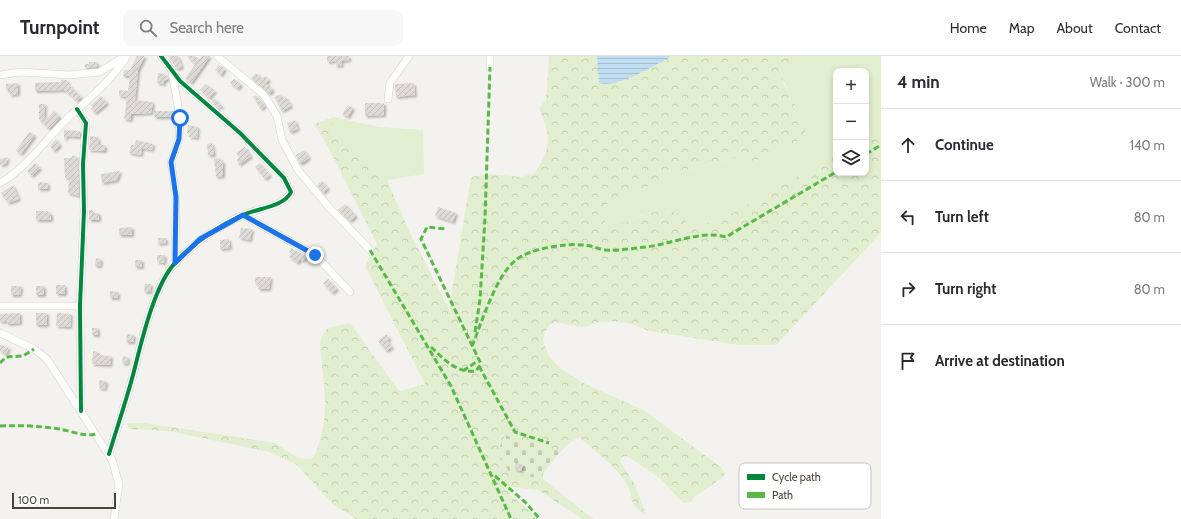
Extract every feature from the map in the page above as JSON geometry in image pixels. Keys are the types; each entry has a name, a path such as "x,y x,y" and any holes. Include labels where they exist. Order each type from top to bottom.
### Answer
{"street":[{"path":"0,75 20,72 69,75 100,72 126,56"},
{"path":"0,183 7,179 27,160 119,69 126,56"},
{"path":"109,454 145,327 164,279 175,263 200,239 243,215 281,202 288,197 291,192 284,178 240,133 180,81 161,56"},
{"path":"217,56 264,95 277,116 282,140 298,170 327,205 350,226 370,250"},
{"path":"388,99 390,83 409,56"},
{"path":"490,56 490,67"},
{"path":"172,71 173,88 180,118 179,139 171,162 176,197 175,263"},
{"path":"77,109 86,123 83,164 84,211 80,306 81,411"},
{"path":"243,215 315,255 350,292"},
{"path":"0,306 80,306"},
{"path":"0,334 34,349 47,359 109,454 117,471 119,484 114,519"}],"green space":[{"path":"549,56 797,56 784,65 782,77 784,84 807,126 805,132 797,141 754,161 735,158 667,175 640,191 610,200 604,207 605,226 611,229 650,213 661,211 680,215 686,222 683,233 733,213 833,156 833,176 869,176 869,135 881,131 881,233 776,345 739,345 649,331 632,324 614,321 599,322 580,327 556,322 550,324 545,332 543,340 548,355 559,367 581,382 645,411 722,468 725,476 694,497 691,502 683,503 661,479 627,456 622,457 620,461 635,485 646,515 634,504 629,489 622,476 605,459 580,438 575,439 565,447 543,474 543,479 593,519 582,519 538,490 510,487 508,489 511,495 539,519 356,519 333,504 296,464 269,452 169,431 129,429 127,423 145,423 275,443 298,458 311,459 318,447 325,406 320,347 321,339 327,328 350,323 399,391 425,384 365,266 377,244 328,147 314,124 333,117 332,130 387,180 411,235 449,309 471,177 491,174 521,177 535,173 541,164 547,148 548,141 546,127 539,108 546,100"},
{"path":"797,56 881,56 881,131 869,135 869,68 833,68 833,156 733,213 682,233 684,228 670,211 641,215 611,229 605,226 604,207 610,200 640,191 667,175 735,158 754,161 762,157 791,97 782,77 784,65"},
{"path":"333,117 379,127 423,130 424,174 387,180 332,130"},
{"path":"505,435 561,451 537,478 510,473 497,454"}],"water":[{"path":"597,56 670,56 669,58 625,80 607,84 599,83"}],"building":[{"path":"137,56 145,56 138,70 135,100 153,102 151,113 131,114 131,120 124,119 127,97 119,96 119,90 128,91 130,76 123,76 124,70 130,70"},
{"path":"168,56 178,56 182,67 177,69"},
{"path":"187,56 195,56 199,60 202,56 210,56 191,83 185,78 197,62 194,63"},
{"path":"327,56 349,56 349,60 341,61 342,65 336,66 335,61 327,62"},
{"path":"89,62 97,62 97,67 85,68 85,64 89,64"},
{"path":"219,65 225,69 221,75 215,70"},
{"path":"158,73 165,74 168,79 164,81 164,84 157,83"},
{"path":"256,73 262,79 265,76 269,80 266,83 273,90 269,94 251,78"},
{"path":"234,79 241,84 238,89 230,83"},
{"path":"61,80 67,80 68,84 81,97 77,101 64,90 35,91 35,83 61,82"},
{"path":"18,83 18,94 10,95 10,90 6,90 6,84"},
{"path":"414,83 415,95 396,97 395,84"},
{"path":"206,84 215,91 209,98 200,90"},
{"path":"281,94 283,99 286,97 291,106 282,111 275,97"},
{"path":"256,95 265,106 261,109 253,97"},
{"path":"101,96 107,103 95,113 91,109 93,107 91,105"},
{"path":"215,99 222,106 219,108 212,102"},
{"path":"365,103 384,103 384,115 365,116"},
{"path":"39,104 45,104 44,121 54,111 60,117 49,129 39,119"},
{"path":"348,105 353,108 348,117 342,114"},
{"path":"154,111 174,111 173,117 154,117"},
{"path":"295,120 298,129 290,132 287,123"},
{"path":"188,125 198,127 197,138 189,137 190,133 187,133"},
{"path":"64,130 80,131 80,137 67,136 64,140"},
{"path":"29,132 35,135 21,154 16,151"},
{"path":"90,136 98,137 99,145 105,145 105,151 89,150"},
{"path":"56,139 60,145 54,151 50,146"},
{"path":"136,140 153,144 152,150 142,148 141,155 129,153 131,145 135,145"},
{"path":"212,143 214,155 208,155 207,144"},
{"path":"245,147 251,156 239,165 237,159 240,157 236,153"},
{"path":"304,150 309,158 300,164 296,155"},
{"path":"73,155 78,158 79,196 68,193 69,178 65,178 64,158 71,158"},
{"path":"8,157 6,164 0,165 0,159"},
{"path":"220,158 221,162 223,161 223,176 216,177 214,159"},
{"path":"35,163 40,168 32,176 27,171"},
{"path":"260,163 270,175 265,179 255,167"},
{"path":"120,171 117,180 102,183 101,174"},
{"path":"322,181 328,188 323,193 317,185"},
{"path":"38,182 48,183 48,189 38,189"},
{"path":"13,185 19,199 8,203 1,193"},
{"path":"345,204 356,216 350,221 338,210"},
{"path":"438,207 456,213 453,222 435,216"},
{"path":"89,210 92,210 92,213 99,213 99,220 89,220"},
{"path":"36,211 48,211 48,213 51,213 51,220 36,220"},
{"path":"132,227 132,235 119,235 119,228"},
{"path":"241,228 252,229 250,240 239,238"},
{"path":"158,238 166,238 166,243 158,244"},
{"path":"229,239 230,248 220,249 220,240"},
{"path":"291,248 306,256 303,261 300,259 298,263 289,257"},
{"path":"157,255 165,255 164,263 157,262"},
{"path":"96,258 101,259 100,266 95,266"},
{"path":"135,260 142,260 142,267 135,267"},
{"path":"255,277 271,277 269,289 258,289 259,284 255,284"},
{"path":"328,279 337,289 332,293 323,283"},
{"path":"145,284 151,284 150,292 144,292"},
{"path":"56,285 65,285 65,294 56,294"},
{"path":"11,286 21,286 20,295 11,295"},
{"path":"36,286 44,286 44,295 36,295"},
{"path":"110,291 118,292 118,298 110,298"},
{"path":"20,313 20,323 7,324 7,321 0,322 0,314"},
{"path":"36,313 47,313 47,325 36,325"},
{"path":"57,313 71,314 70,327 56,326"},
{"path":"92,328 98,328 98,335 92,335"},
{"path":"127,334 134,335 133,342 126,342"},
{"path":"386,334 390,339 387,340 392,347 386,351 378,341"},
{"path":"0,344 9,348 6,354 0,351"},
{"path":"93,351 98,352 98,355 111,356 110,365 92,364"},
{"path":"123,356 128,357 127,364 122,363"},
{"path":"99,380 106,381 105,389 99,388"},
{"path":"516,463 523,465 521,471 514,469"}],"marked path":[{"path":"475,332 480,300 485,218 490,67"},
{"path":"869,152 881,145"},
{"path":"472,346 485,312 502,276 509,267 522,256 538,250 567,245 586,245 606,250 616,250 646,247 696,236 716,235 726,237 833,174"},
{"path":"431,347 451,365 462,370 476,371 481,364 421,239 427,227 446,229"},
{"path":"370,250 451,386 511,519"},
{"path":"0,363 6,357 23,356 34,349"},
{"path":"463,371 479,360"},
{"path":"479,366 515,432 549,443"},
{"path":"0,426 37,426 82,434 96,434"},
{"path":"495,476 525,502 540,519"}],"cycle path":[{"path":"109,454 149,315 168,272 191,248 216,229 243,215 277,204 288,197 291,192 284,178 240,133 180,81 161,56"},
{"path":"77,109 86,123 83,164 84,211 80,306 81,411"}],"route":[{"path":"180,118 179,139 171,162 176,197 175,263 200,239 243,215 315,255"}]}
